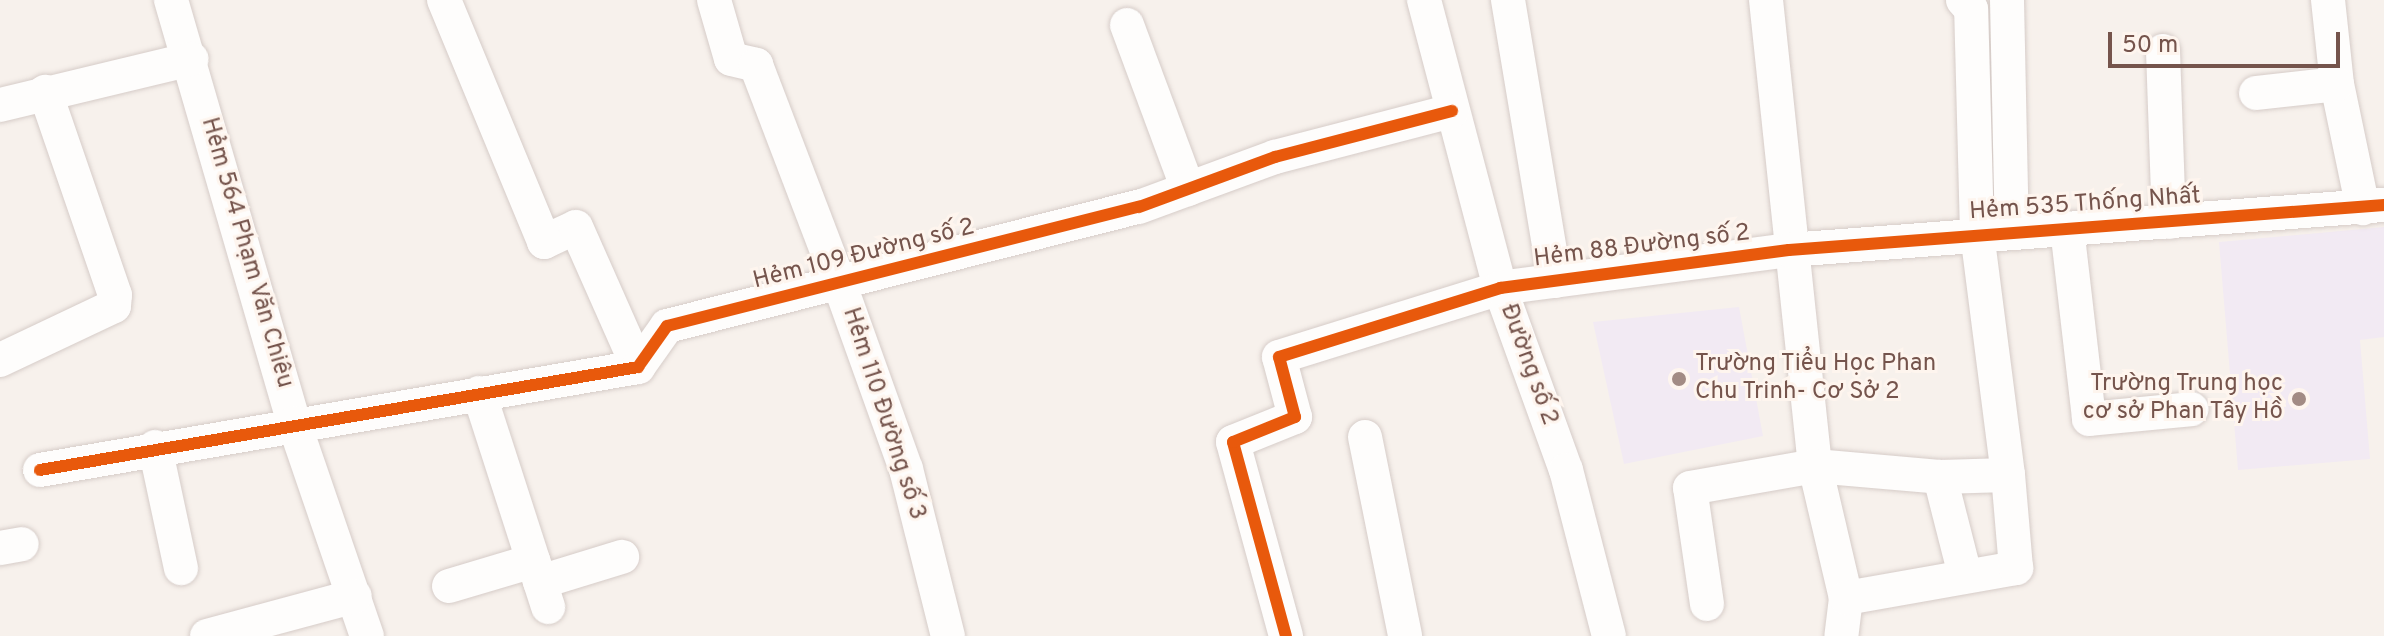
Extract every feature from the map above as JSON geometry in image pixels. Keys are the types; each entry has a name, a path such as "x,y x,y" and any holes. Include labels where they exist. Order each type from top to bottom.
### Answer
{"street":[{"name":"Hẻm 564 Phạm Văn Chiêu","path":"171,0 192,59 294,423 367,636"},
{"path":"40,470 294,423 638,367 576,227 544,242 444,0"},
{"name":"Hẻm 110 Đường số 3","path":"714,0 731,59 756,65 840,285 906,469 948,636"},
{"name":"Đường số 2","path":"1424,0 1500,288 1566,470 1609,636"},
{"path":"1508,0 1555,281"},
{"path":"1766,0 1789,250 1815,466 1846,598 1841,636"},
{"path":"1846,598 2016,568 2008,475 1977,233 1971,9 1963,0"},
{"path":"2007,0 2012,233"},
{"path":"2328,0 2337,84 2373,207"},
{"path":"1127,25 1188,189"},
{"path":"2163,51 2169,222"},
{"path":"0,105 192,59"},
{"path":"2256,93 2337,84"},
{"path":"0,360 114,306 115,295 45,92"},
{"name":"Hẻm 109 Đường số 2","path":"638,367 667,326 840,285 1139,207 1275,157 1452,111"},
{"name":"Hẻm 535 Thống Nhất","path":"1789,250 1977,233 2373,207"},
{"path":"2067,228 2089,419 2192,409"},
{"name":"Hẻm 88 Đường số 2","path":"1286,636 1233,442 1295,417 1279,357 1500,288 1789,250"},
{"path":"479,393 541,584"},
{"path":"1365,437 1405,636"},
{"path":"155,447 181,568"},
{"path":"1707,604 1690,488 1815,466 1940,477 2008,475"},
{"path":"1940,477 1965,575"},
{"path":"449,586 541,584 622,557"},
{"path":"207,636 355,596"}],"shaded area":[{"name":"Trường Trung học cơ sở Phan Tây Hồ","path":"2384,227 2384,337 2360,340 2370,459 2238,470 2219,242"},
{"name":"Trường Tiểu Học Phan Chu Trinh- Cơ Sở 2","path":"1739,307 1763,436 1624,464 1593,322"}],"cycle path":[{"path":"40,470 638,367 667,326 1139,207 1275,157 1452,111"},
{"path":"1286,636 1233,442 1295,417 1279,357 1500,288 1789,250 2384,205"}],"place":[{"name":"Trường Tiểu Học Phan Chu Trinh- Cơ Sở 2","path":"1679,379"},
{"name":"Trường Trung học cơ sở Phan Tây Hồ","path":"2299,399"}]}
